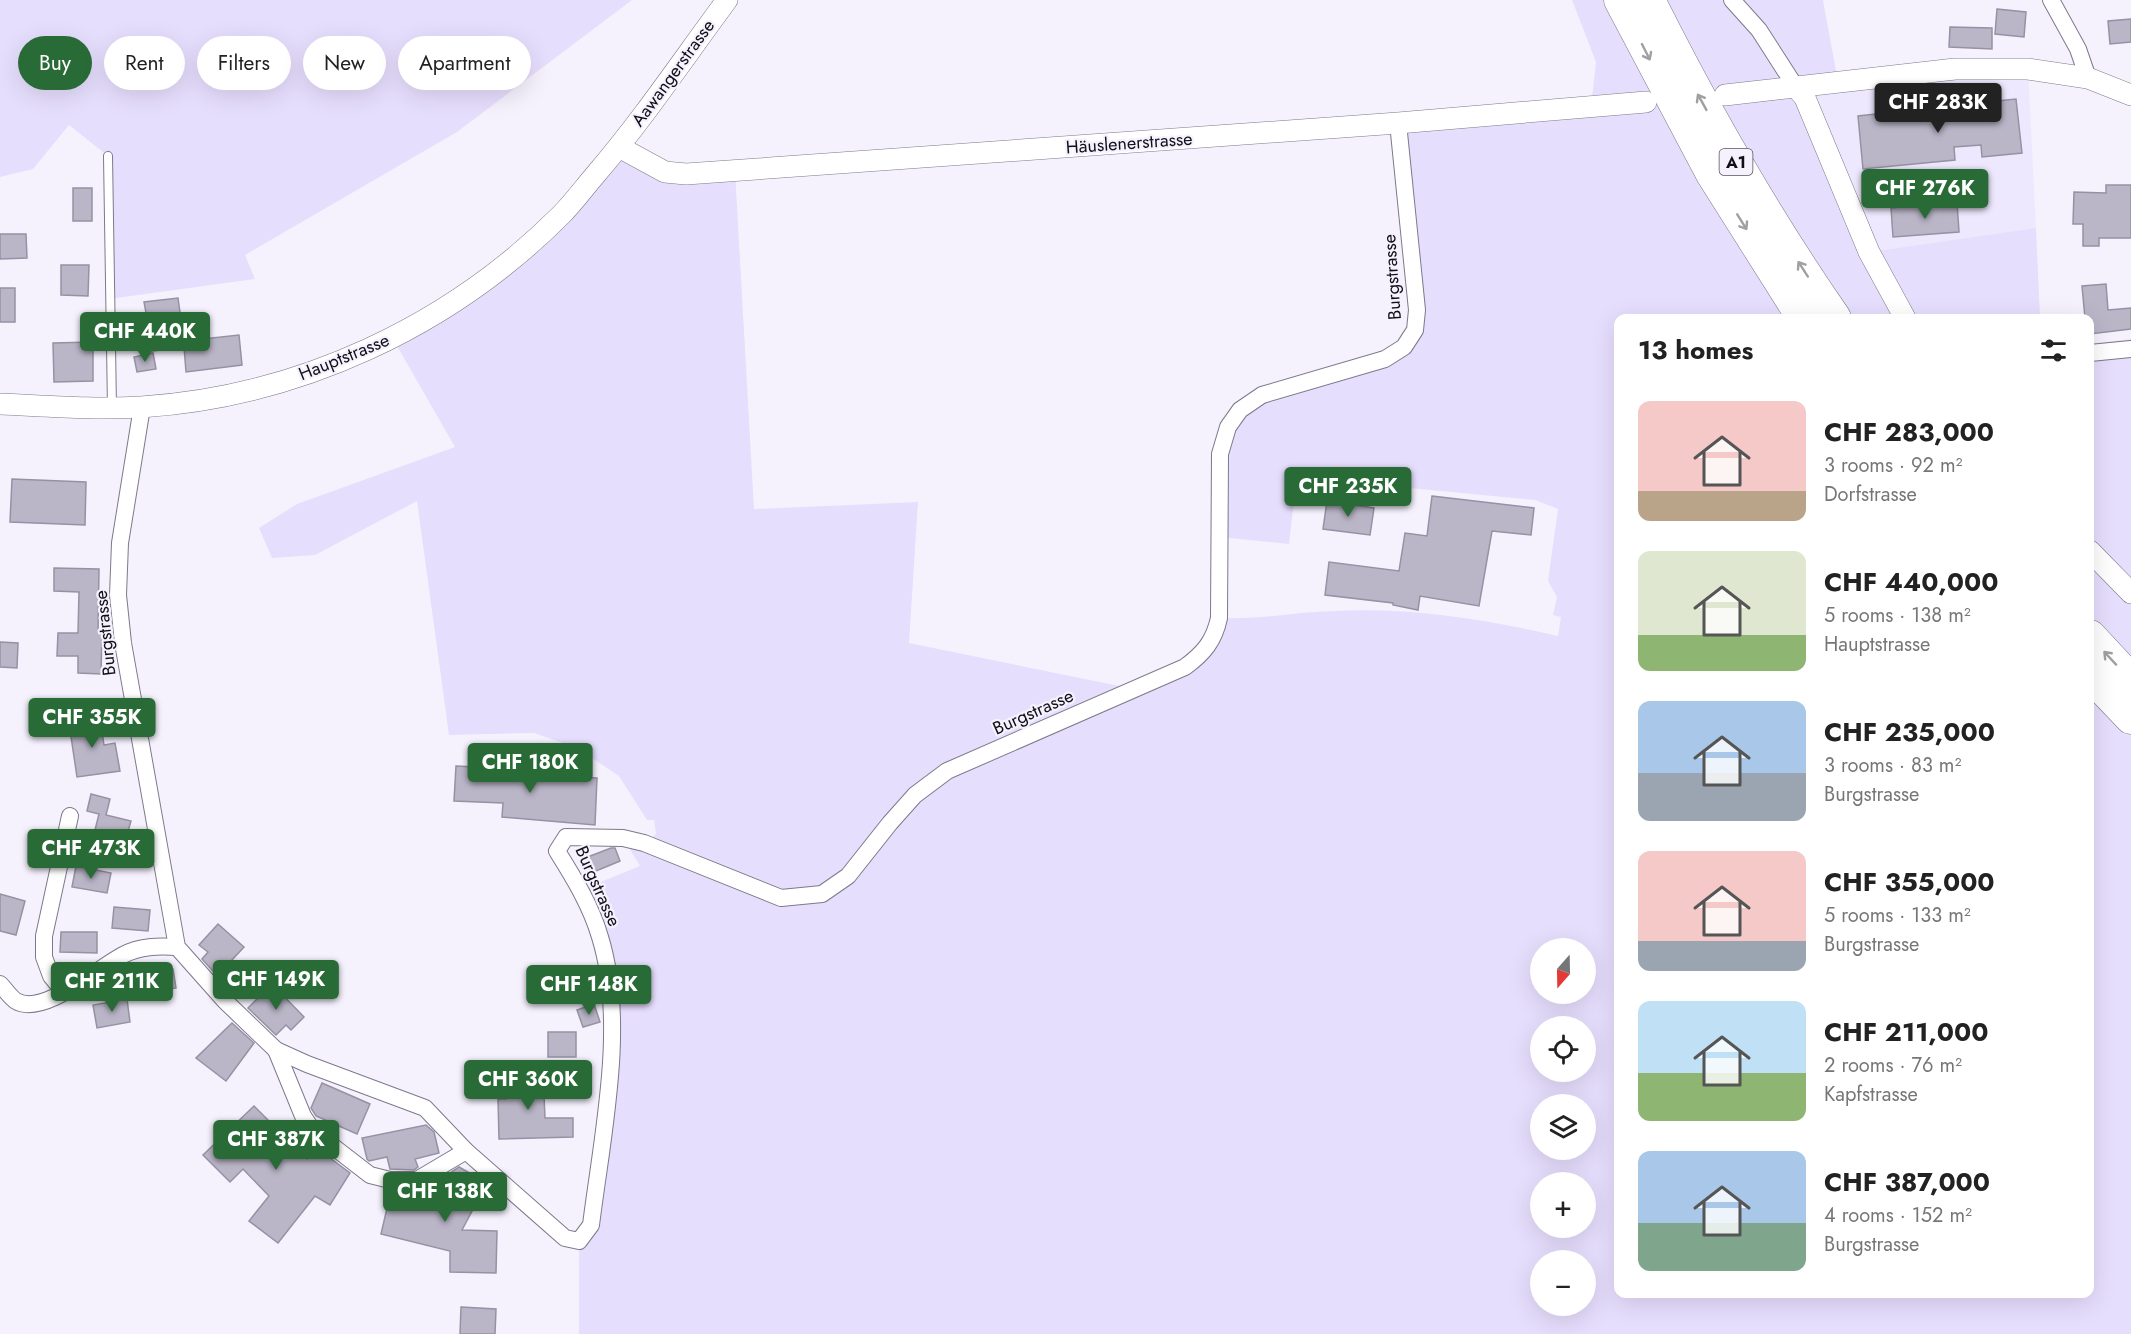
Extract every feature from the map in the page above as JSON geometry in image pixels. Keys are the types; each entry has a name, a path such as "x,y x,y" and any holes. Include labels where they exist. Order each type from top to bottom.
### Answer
{"highway":[{"name":"A1","path":"1620,0 1712,174 1800,314"},
{"name":"A1","path":"1649,0 1729,149 1832,314"},
{"path":"2094,640 2131,680"},
{"path":"2094,679 2131,718"}],"street":[{"name":"Aawangerstrasse","path":"619,147 727,0"},
{"path":"1732,0 1760,30 1805,98 1869,252 1903,314"},
{"path":"2051,0 2078,49 2088,78"},
{"path":"1725,95 1955,69 2028,69 2088,78 2131,95"},
{"name":"Häuslenerstrasse","path":"619,147 665,172 686,174 1398,123 1646,102"},
{"name":"Burgstrasse","path":"142,407 120,543 118,595 123,643 177,947 225,1001 276,1050 307,1064 425,1108 466,1151 565,1238 579,1241 591,1225 611,1060 610,985 600,937 581,891 557,851 566,837 623,837 644,843 781,898 822,894 848,876 915,795 947,771 1185,667 1202,654 1215,636 1219,618 1220,454 1228,427 1240,410 1262,395 1385,359 1404,347 1415,330 1417,310 1398,123"},
{"name":"Hauptstrasse","path":"0,404 112,409 142,407 210,398 285,380 339,362 393,339 451,305 510,261 562,215 619,147"},
{"path":"2094,353 2131,350"},
{"path":"2094,555 2131,593"},
{"path":"64,992 51,976 44,957 44,936 70,816"},
{"path":"0,984 17,1001 38,1005 64,992 124,955 147,946 177,947"},
{"path":"276,1050 303,1116 314,1131 370,1175 390,1180 417,1180 466,1151"}],"lane":[{"path":"108,156 112,409"}],"shaded area":[{"path":"0,0 632,0 531,76 531,36 398,36 398,90 513,90 457,132 245,255 255,279 109,299 108,156 69,125 33,169 0,177"},
{"path":"1572,0 1823,0 1838,82 1796,86 1869,252 2036,228 2040,314 1614,314 1614,1298 2094,1298 2094,344 2131,339 2131,1334 579,1334 579,1241 591,1225 610,983 581,890 640,866 623,838 644,843 656,834 654,820 647,820 619,776 577,748 534,733 449,735 417,501 315,555 272,558 259,528 297,504 455,447 393,339 451,305 619,147 635,158 735,171 754,509 918,502 909,643 1134,689 1185,667 1219,618 1334,611 1390,611 1503,624 1558,636 1561,617 1553,615 1557,597 1548,581 1558,509 1535,500 1316,479 1301,486 1294,501 1289,544 1219,537 1220,454 1240,410 1385,359 1415,330 1398,123 1591,107 1596,62"},
{"path":"2028,69 2036,228 1869,252 1805,98 1838,82"}],"building":[{"path":"1997,9 2026,12 2024,37 1995,34"},
{"path":"2131,19 2131,42 2110,44 2108,21"},
{"path":"1950,27 1992,28 1992,49 1949,47"},
{"path":"2016,99 2022,153 1982,157 1981,145 1954,147 1955,160 1863,169 1858,116 1949,106 1951,118 1978,115 1977,103"},
{"path":"2106,185 2131,185 2131,238 2099,238 2099,246 2083,246 2083,224 2073,224 2074,192 2106,193"},
{"path":"73,188 92,188 92,221 73,221"},
{"path":"1957,202 1959,232 1893,237 1891,208"},
{"path":"0,234 26,234 27,258 0,259"},
{"path":"61,265 89,265 88,296 61,295"},
{"path":"2106,284 2108,310 2131,308 2131,329 2094,334 2094,314 2085,314 2082,286"},
{"path":"0,288 15,288 15,322 0,322"},
{"path":"178,298 184,341 239,335 242,365 186,372 184,347 153,351 144,302"},
{"path":"93,342 93,381 54,382 53,343"},
{"path":"153,353 156,369 137,372 134,357"},
{"path":"12,479 86,482 85,525 10,522"},
{"path":"1432,496 1534,508 1531,535 1492,531 1479,606 1420,596 1418,610 1393,605 1393,603 1325,595 1329,562 1399,571 1405,533 1427,536"},
{"path":"1327,501 1374,508 1370,535 1323,529"},
{"path":"54,568 99,569 98,633 102,634 101,674 78,673 78,656 57,656 58,633 78,633 79,592 54,591"},
{"path":"0,642 18,643 17,668 0,667"},
{"path":"100,718 104,745 115,743 120,771 77,777 69,723"},
{"path":"456,766 556,771 556,776 597,778 595,825 502,817 503,803 454,801"},
{"path":"91,794 110,799 106,815 131,821 126,838 95,830 99,814 87,811"},
{"path":"615,848 620,861 591,873 585,858"},
{"path":"76,866 111,873 107,893 72,887"},
{"path":"0,894 25,901 16,935 0,931"},
{"path":"114,907 150,910 148,931 112,928"},
{"path":"218,924 244,947 232,960 246,972 230,990 202,959 208,952 199,945"},
{"path":"61,932 97,932 97,953 60,952"},
{"path":"173,969 176,988 147,993 144,974"},
{"path":"272,984 304,1017 291,1030 286,1025 276,1035 248,1008"},
{"path":"127,999 130,1022 97,1028 93,1005"},
{"path":"594,1004 600,1022 583,1027 577,1010"},
{"path":"232,1023 254,1043 226,1081 196,1058"},
{"path":"548,1032 576,1032 576,1057 548,1057"},
{"path":"537,1070 537,1096 544,1096 545,1118 573,1118 573,1137 499,1139 498,1099 506,1099 505,1071"},
{"path":"322,1083 370,1104 357,1134 316,1116 311,1108"},
{"path":"254,1106 307,1159 314,1146 350,1173 330,1205 315,1196 278,1243 249,1221 269,1196 243,1169 230,1182 203,1155"},
{"path":"426,1125 434,1132 439,1153 415,1159 418,1167 414,1170 390,1169 387,1157 369,1161 367,1159 362,1138"},
{"path":"459,1167 487,1183 462,1230 497,1231 496,1273 450,1272 450,1251 381,1234 391,1191 424,1195 428,1210 447,1175"},
{"path":"461,1307 496,1309 495,1334 460,1334"}]}
